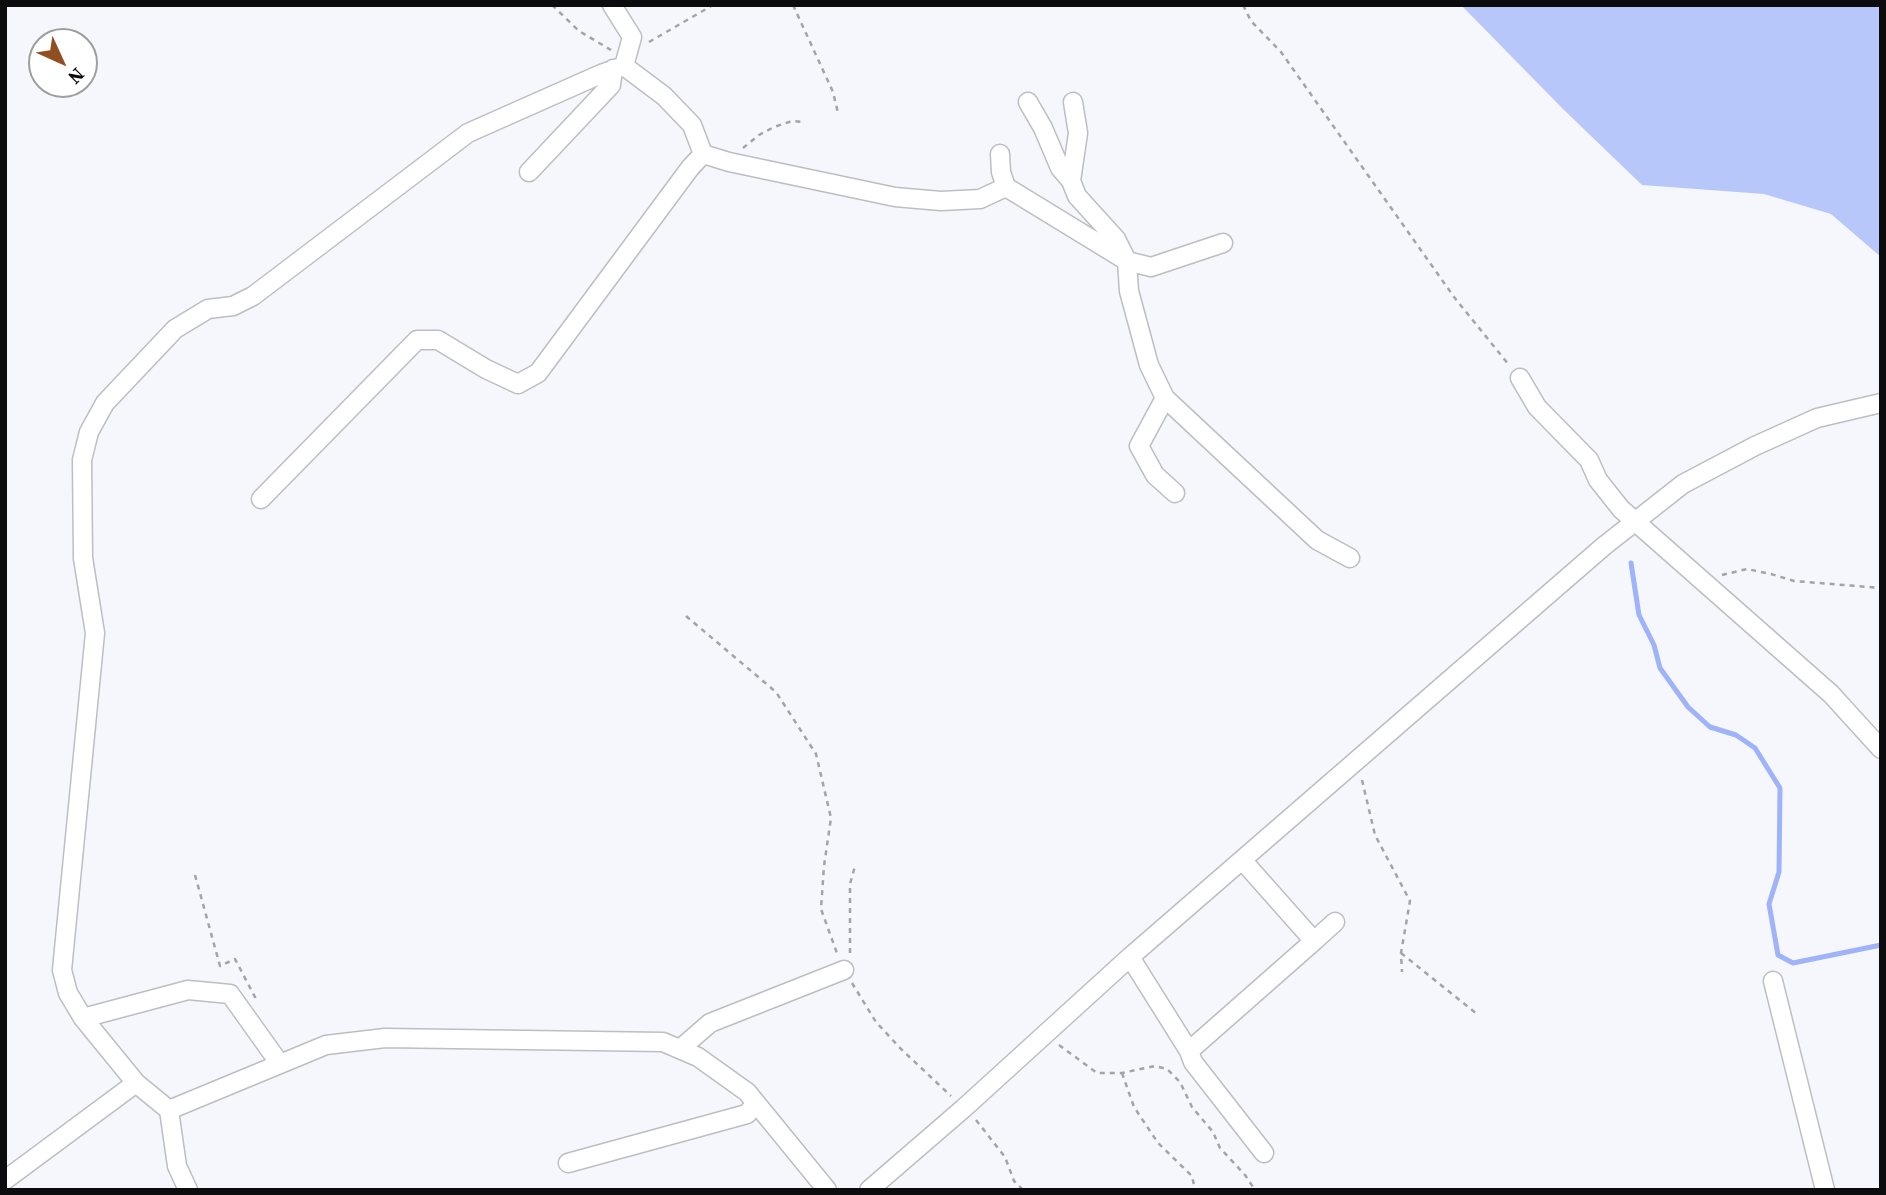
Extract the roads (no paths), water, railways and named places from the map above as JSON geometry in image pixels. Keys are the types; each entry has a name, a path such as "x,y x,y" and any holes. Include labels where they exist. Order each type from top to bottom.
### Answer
{"street":[{"path":"529,172 611,85 632,37 612,5"},
{"path":"619,67 664,96 692,125 703,154"},
{"path":"188,1190 177,1166 169,1110 135,1083 83,1018 68,993 62,970 95,633 83,558 82,460 89,432 104,403 175,329 208,309 233,306 253,296 468,133 619,67"},
{"path":"1028,102 1077,197 1116,240 1127,261 1129,291 1149,365 1165,398 1317,540 1350,558"},
{"path":"1071,181 1078,134 1073,102"},
{"path":"703,154 729,162 895,197 941,201 980,199 1006,187"},
{"path":"261,499 417,340 438,340 486,369 518,384 538,373 703,154"},
{"path":"1000,154 1001,172 1006,187 1127,261 1151,267 1223,243"},
{"path":"1520,378 1537,407 1589,460 1598,480 1621,509 1831,694 1881,749"},
{"path":"1165,398 1139,446 1155,475 1175,493"},
{"path":"869,1190 1130,957 1635,521 1683,484 1755,446 1817,418 1881,403"},
{"path":"1243,861 1314,941"},
{"path":"1189,1051 1335,922"},
{"path":"1130,957 1189,1051 1193,1062 1264,1153"},
{"path":"680,1049 710,1023 844,971"},
{"path":"1773,981 1825,1190"},
{"path":"83,1018 188,990 230,994 280,1064"},
{"path":"169,1110 326,1045 385,1038 663,1042 698,1057 747,1092 827,1190"},
{"path":"5,1180 135,1083"},
{"path":"568,1163 747,1114 756,1103"}],"waterway":[{"path":"1631,563 1639,615 1654,645 1660,668 1688,707 1710,727 1736,735 1755,748 1780,788 1779,872 1769,904 1778,955 1793,963 1881,945"}]}
